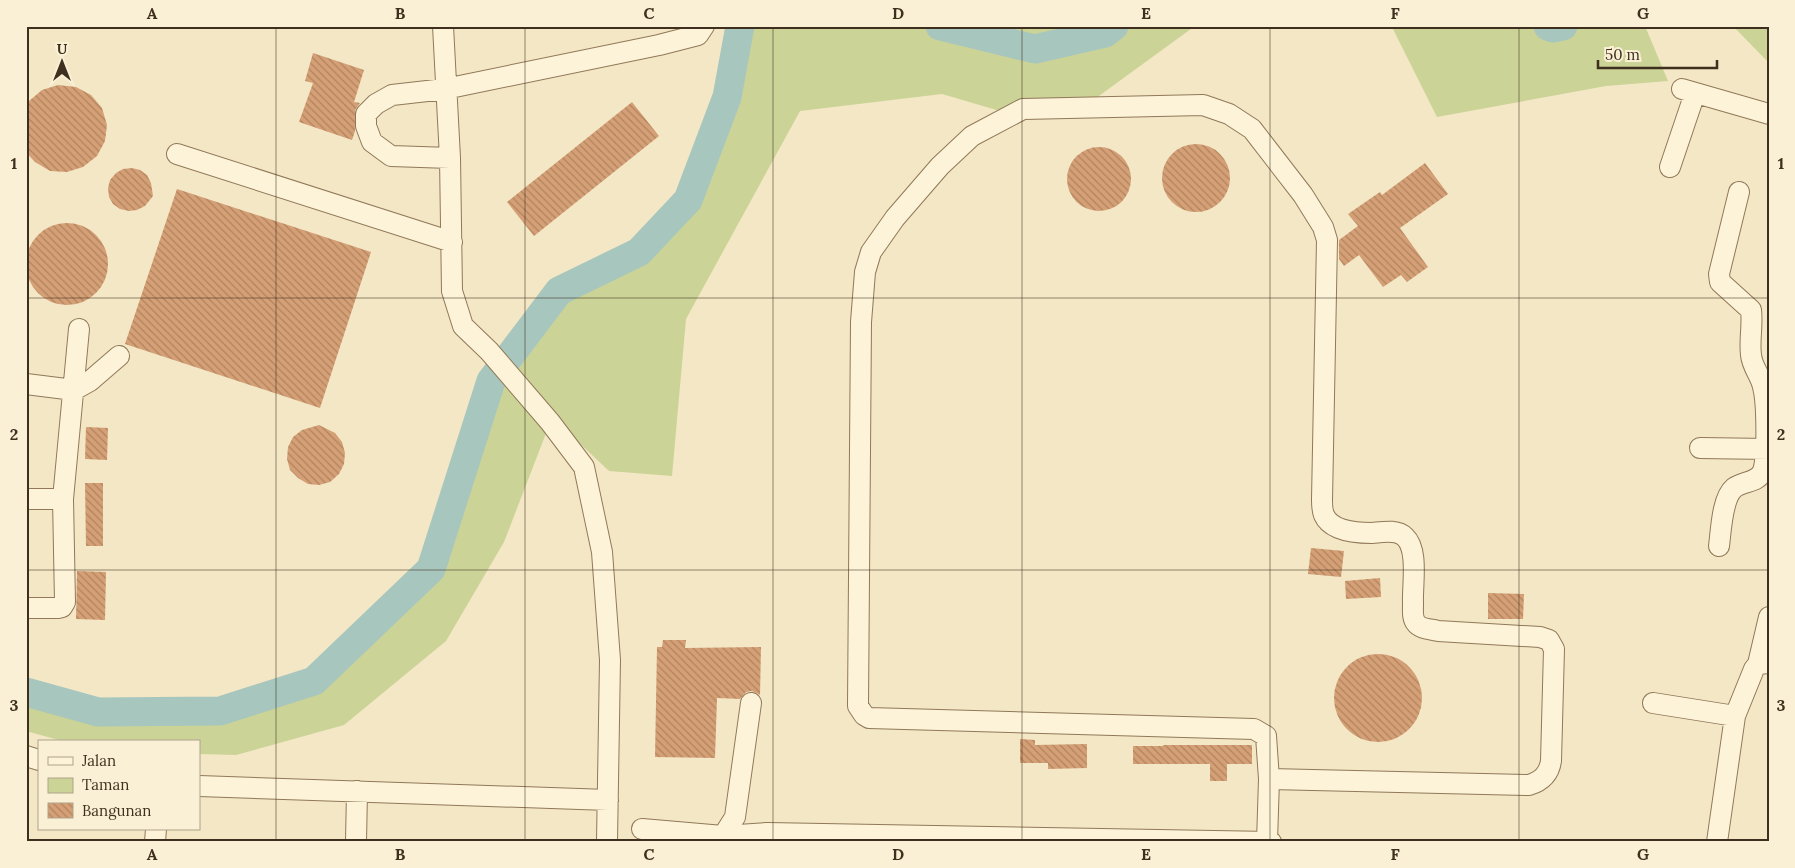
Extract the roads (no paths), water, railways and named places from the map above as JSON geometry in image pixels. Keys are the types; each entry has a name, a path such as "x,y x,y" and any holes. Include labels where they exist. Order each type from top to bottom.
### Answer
{"street":[{"path":"443,26 450,158 452,291 463,326 489,351 550,422 584,467 602,552 610,660 607,842"},
{"path":"450,158 392,156 372,142 366,126 366,114 376,104 392,95 445,89 658,46 698,35 704,26"},
{"path":"1670,167 1689,91 1769,114"},
{"path":"1267,842 1269,779 1266,736 1254,730 868,718 858,706 861,322 865,272 871,252 890,225 940,166 972,136 1023,108 1203,105 1229,114 1252,129 1303,195 1325,232 1322,500 1324,516 1329,522 1339,528 1357,532 1399,532 1406,537 1412,546 1414,558 1412,584 1413,615 1416,623 1422,627 1438,631 1540,637 1549,640 1554,649 1551,761 1549,770 1538,782 1529,785 1269,779"},
{"path":"177,154 452,242"},
{"path":"1719,546 1726,502 1734,488 1760,476 1763,471 1767,449 1764,387 1751,359 1751,310 1722,287 1719,274 1738,192"},
{"path":"26,608 58,608 65,602 63,499 79,329"},
{"path":"26,384 74,390 90,381 119,356"},
{"path":"1700,448 1767,449"},
{"path":"26,499 63,499"},
{"path":"1717,842 1735,716 1754,669 1763,664 1769,617"},
{"path":"723,836 735,817 751,703"},
{"path":"1653,704 1735,716"},
{"path":"26,756 38,760"},
{"path":"200,786 608,800"},
{"path":"356,792 356,842"},
{"path":"642,829 723,836 766,833 1271,842"}],"waterway":[{"path":"26,692 98,712 220,711 314,681 431,569 491,381 559,291 639,252 688,200 727,97 740,26"},
{"path":"940,26 1035,49 1105,33 1114,26"},
{"path":"1548,26 1553,28 1563,26"}]}
